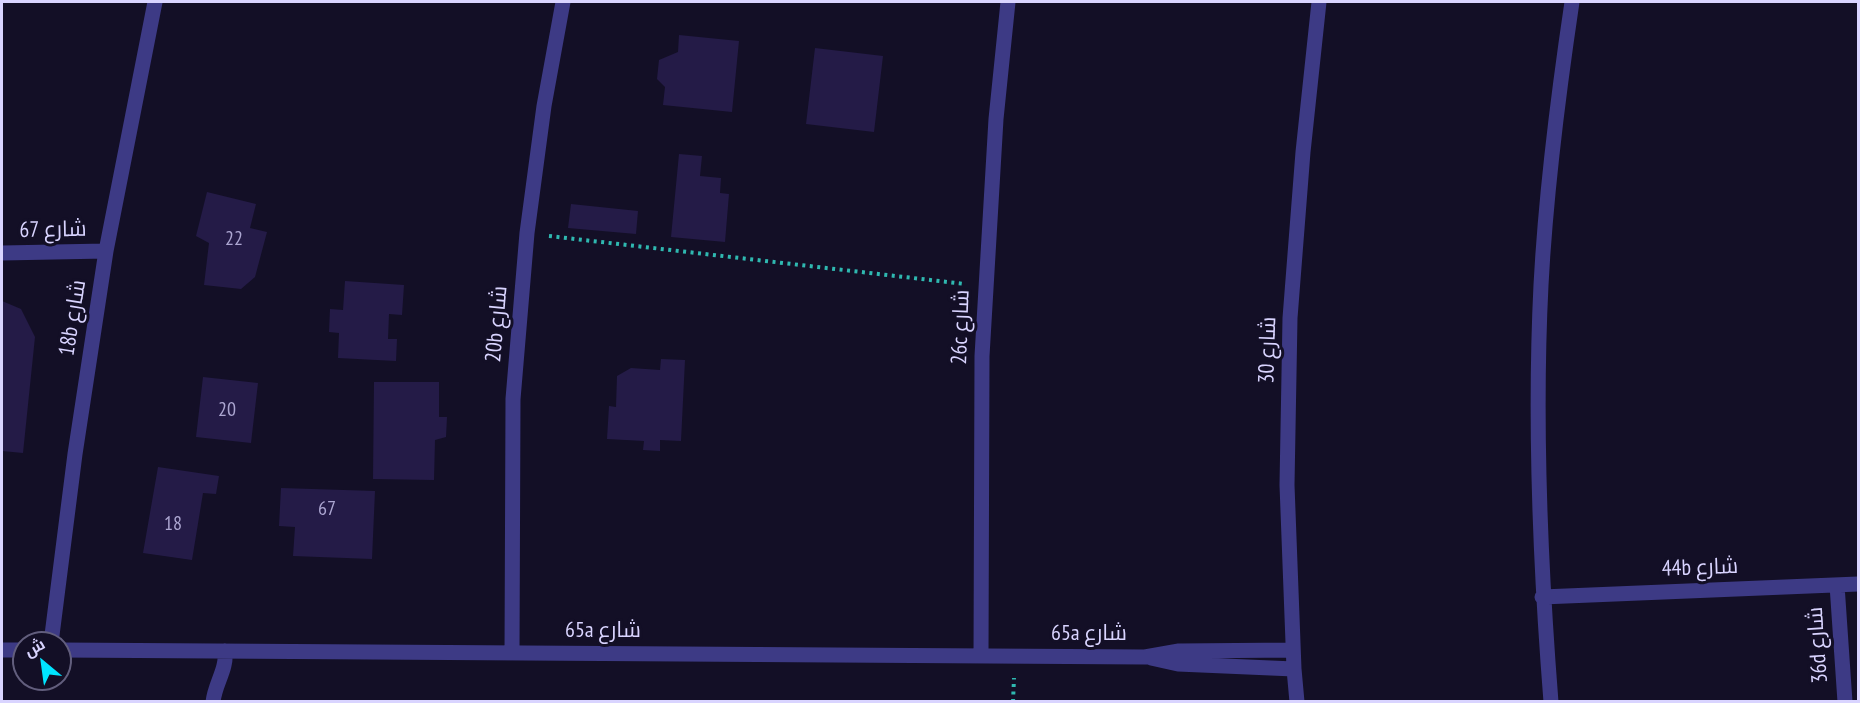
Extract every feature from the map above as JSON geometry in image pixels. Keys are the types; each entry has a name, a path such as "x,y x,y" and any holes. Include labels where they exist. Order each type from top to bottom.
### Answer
{"street":[{"name":"18b شارع","path":"53,631 106,251 155,2"},
{"name":"20b شارع","path":"512,653 513,399 527,233 544,106 563,2"},
{"name":"26c شارع","path":"981,656 982,356 996,119 1008,2"},
{"name":"شارع 30","path":"1297,702 1287,485 1290,318 1303,152 1319,2"},
{"path":"1551,702 1542,597 1538,441 1541,285 1554,130 1572,2"},
{"name":"شارع 67","path":"2,253 106,251"},
{"name":"44b شارع","path":"1542,597 1858,584"},
{"name":"36d شارع","path":"1837,585 1845,702"},
{"name":"65a شارع","path":"72,650 1145,657 1179,651 1293,650"},
{"path":"213,702 214,692 225,668 225,651"},
{"name":"65a شارع","path":"1145,657 1178,664 1294,669"}],"path":[{"path":"527,233 985,286"}],"building":[{"path":"679,35 739,41 732,112 663,105 665,87 657,79 659,60 678,52"},
{"path":"815,48 883,56 874,132 806,124"},
{"path":"679,154 702,156 700,176 721,178 720,193 729,194 725,242 671,237"},
{"path":"207,192 256,204 250,228 267,232 255,277 241,289 204,285 209,243 196,236"},
{"path":"571,204 638,211 636,234 568,228"},
{"path":"345,281 404,285 402,315 389,314 388,339 397,339 396,361 338,358 339,333 329,332 330,309 343,310"},
{"path":"2,301 21,309 35,337 23,453 2,451"},
{"path":"661,359 685,360 681,441 660,440 660,451 643,450 644,441 607,439 609,406 616,407 617,376 631,368 660,370"},
{"path":"203,377 258,383 251,443 196,437"},
{"path":"374,382 439,382 439,417 447,417 446,437 435,440 434,480 373,479"},
{"path":"158,467 219,476 216,494 203,493 192,560 143,553"},
{"path":"281,488 375,491 372,559 293,556 295,527 279,526"}]}
